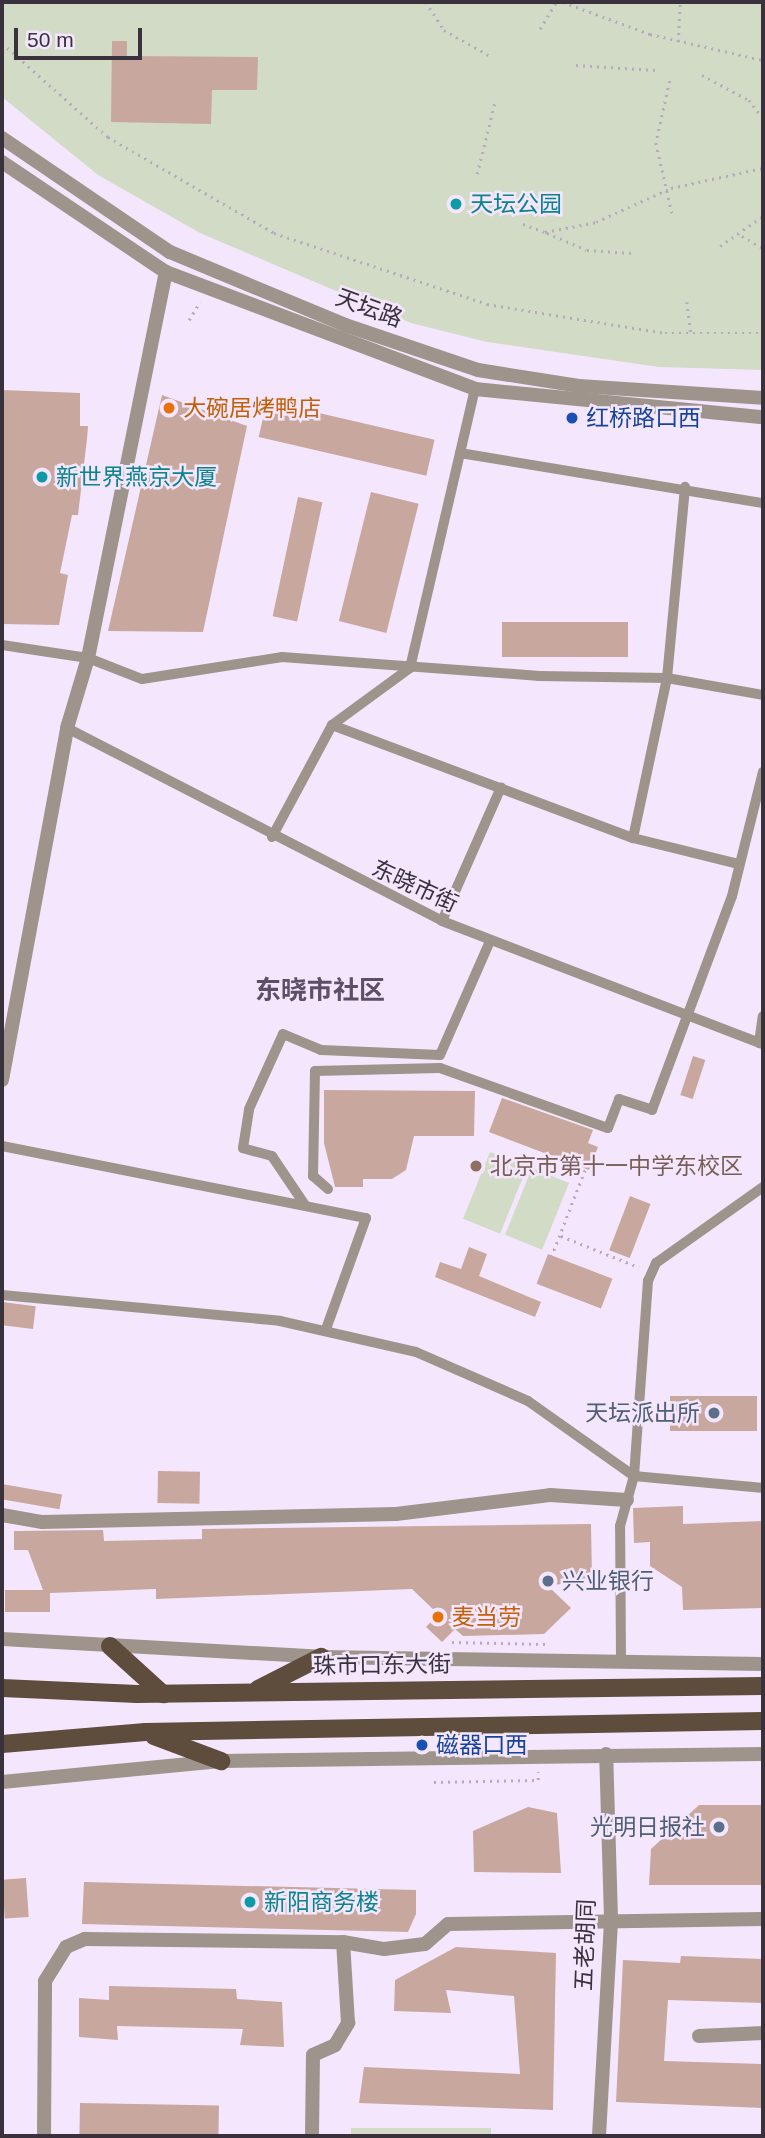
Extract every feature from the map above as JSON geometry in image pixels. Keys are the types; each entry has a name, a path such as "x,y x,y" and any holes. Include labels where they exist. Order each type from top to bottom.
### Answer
{"main road":[{"path":"110,1646 163,1694"},
{"path":"254,1691 321,1657"},
{"name":"珠市口东大街","path":"2,1688 163,1694 763,1686"},
{"path":"2,1751 11,1743 145,1732 763,1721"},
{"path":"145,1732 221,1761"}],"street":[{"name":"天坛路","path":"2,138 170,252 345,325 478,370 579,386 763,398"},
{"name":"天坛路","path":"2,162 166,272 475,389 704,416 763,417"},
{"path":"2,1080 67,728 88,658 166,272"},
{"path":"2,1515 42,1522 396,1514 550,1495 627,1500"},
{"name":"珠市口东大街","path":"2,1639 321,1657 621,1657 763,1664"},
{"name":"五老胡同","path":"599,2136 611,1918 606,1754"},
{"path":"2,1782 221,1761 763,1754"},
{"path":"44,2136 45,1981 66,1947 85,1939 343,1942 384,1949 425,1944 448,1924 611,1918 763,1919"},
{"path":"312,2136 313,2055 335,2045 348,2023 343,1942"},
{"path":"699,2036 763,2033"}],"lane":[{"path":"272,837 332,725 410,668 475,389"},
{"path":"460,453 685,486 763,503"},
{"path":"633,838 667,678 685,486"},
{"path":"2,645 88,658 142,679 282,657 410,668 667,678 763,695"},
{"path":"332,725 633,838 735,863"},
{"name":"东晓市街","path":"67,728 272,837 442,920 686,1018 761,1043"},
{"path":"328,1189 313,1176 315,1070 440,1068 608,1128 619,1099 652,1111 732,896 735,863 763,772"},
{"path":"442,920 501,787"},
{"path":"440,1068 440,1055 489,941"},
{"path":"761,1043 763,1016"},
{"path":"305,1205 272,1156 243,1148 248,1109 283,1034 321,1050 440,1055"},
{"path":"2,1146 366,1218 326,1329"},
{"path":"621,1657 620,1526 634,1476 635,1397 652,1272 763,1187"},
{"path":"2,1295 326,1329 416,1352 528,1402 634,1476 763,1488"}],"path":[{"path":"426,2 444,30 490,56"},
{"path":"540,30 556,2"},
{"path":"563,2 678,42 763,60"},
{"path":"678,42 680,2"},
{"path":"2,43 108,137 274,233 487,304 575,321 691,333 763,333"},
{"path":"576,65 654,71"},
{"path":"702,75 749,100 763,118"},
{"path":"670,81 656,143 671,188 672,213"},
{"path":"477,174 495,101"},
{"path":"545,232 633,210 671,188 763,168"},
{"path":"720,246 742,236 763,216"},
{"path":"523,224 587,250 631,253"},
{"path":"742,236 763,248"},
{"path":"687,302 691,333"},
{"path":"541,1283 593,1149"},
{"path":"560,1236 652,1272"},
{"path":"452,1642 547,1642"},
{"path":"434,1782 538,1780"}],"green space":[{"name":"天坛公园","path":"2,2 763,2 763,370 659,367 487,342 411,323 200,233 98,175 2,97"},
{"path":"490,1152 527,1167 500,1234 463,1219"},
{"path":"532,1168 569,1183 542,1250 505,1235"},
{"path":"351,2128 491,2128 491,2136 351,2136"}],"building":[{"path":"112,41 127,41 127,56 258,57 257,90 212,90 211,124 111,122"},
{"name":"新世界燕京大厦","path":"2,390 80,393 80,426 88,426 87,439 78,515 72,515 60,573 68,575 59,625 2,624"},
{"path":"162,395 247,426 203,632 108,631"},
{"path":"267,401 435,440 426,476 259,437"},
{"path":"371,492 419,504 386,633 339,621"},
{"path":"298,497 322,502 297,622 273,616"},
{"path":"502,622 628,622 628,657 502,657"},
{"path":"693,1056 705,1060 693,1099 680,1095"},
{"path":"324,1090 475,1091 474,1136 414,1136 406,1170 392,1179 363,1179 363,1187 335,1187 324,1143"},
{"path":"502,1098 593,1130 588,1143 598,1147 589,1170 489,1132"},
{"path":"630,1196 651,1204 630,1258 609,1250"},
{"path":"469,1247 487,1254 479,1276 541,1302 535,1317 435,1277 440,1262 461,1269"},
{"path":"548,1254 612,1279 601,1309 537,1284"},
{"path":"2,1302 36,1306 33,1329 2,1325"},
{"name":"天坛派出所","path":"670,1396 757,1396 757,1431 670,1431"},
{"path":"158,1471 200,1472 199,1504 157,1503"},
{"path":"2,1484 62,1495 59,1509 2,1499"},
{"path":"683,1506 683,1524 763,1521 763,1608 683,1610 682,1587 650,1566 650,1542 634,1543 633,1508"},
{"path":"591,1524 592,1579 548,1586 571,1608 544,1634 463,1636 455,1629 442,1642 426,1627 438,1614 412,1589 156,1599 156,1589 50,1593 50,1612 5,1612 5,1590 43,1590 28,1550 14,1550 14,1531 103,1530 104,1541 202,1539 202,1529"},
{"name":"光明日报社","path":"699,1805 763,1805 763,1885 649,1885 651,1849"},
{"path":"528,1807 557,1813 561,1873 474,1872 473,1831"},
{"path":"26,1878 29,1917 5,1919 2,1880"},
{"name":"新阳商务楼","path":"84,1882 416,1890 416,1914 408,1932 82,1924"},
{"path":"456,1947 556,1953 553,2110 359,2103 364,2067 520,2074 514,1996 446,1990 451,2013 394,2011 395,1980"},
{"path":"681,1956 763,1959 763,2003 668,2000 664,2061 763,2064 763,2108 616,2102 623,1960 680,1963"},
{"path":"109,1986 236,1989 237,1999 282,2002 284,2047 240,2045 243,2029 117,2026 118,2040 79,2037 79,1998 109,2000"},
{"path":"80,2103 219,2105 218,2136 79,2136"}],"place":[{"name":"天坛公园","path":"456,204"},
{"name":"大碗居烤鸭店","path":"169,408"},
{"name":"红桥路口西","path":"572,418"},
{"name":"新世界燕京大厦","path":"42,477"},
{"name":"北京市第十一中学东校区","path":"476,1166"},
{"name":"天坛派出所","path":"714,1413"},
{"name":"兴业银行","path":"548,1581"},
{"name":"麦当劳","path":"438,1617"},
{"name":"磁器口西","path":"422,1745"},
{"name":"光明日报社","path":"719,1827"},
{"name":"新阳商务楼","path":"250,1902"}],"district":[{"name":"东晓市社区","path":"320,991"}]}
